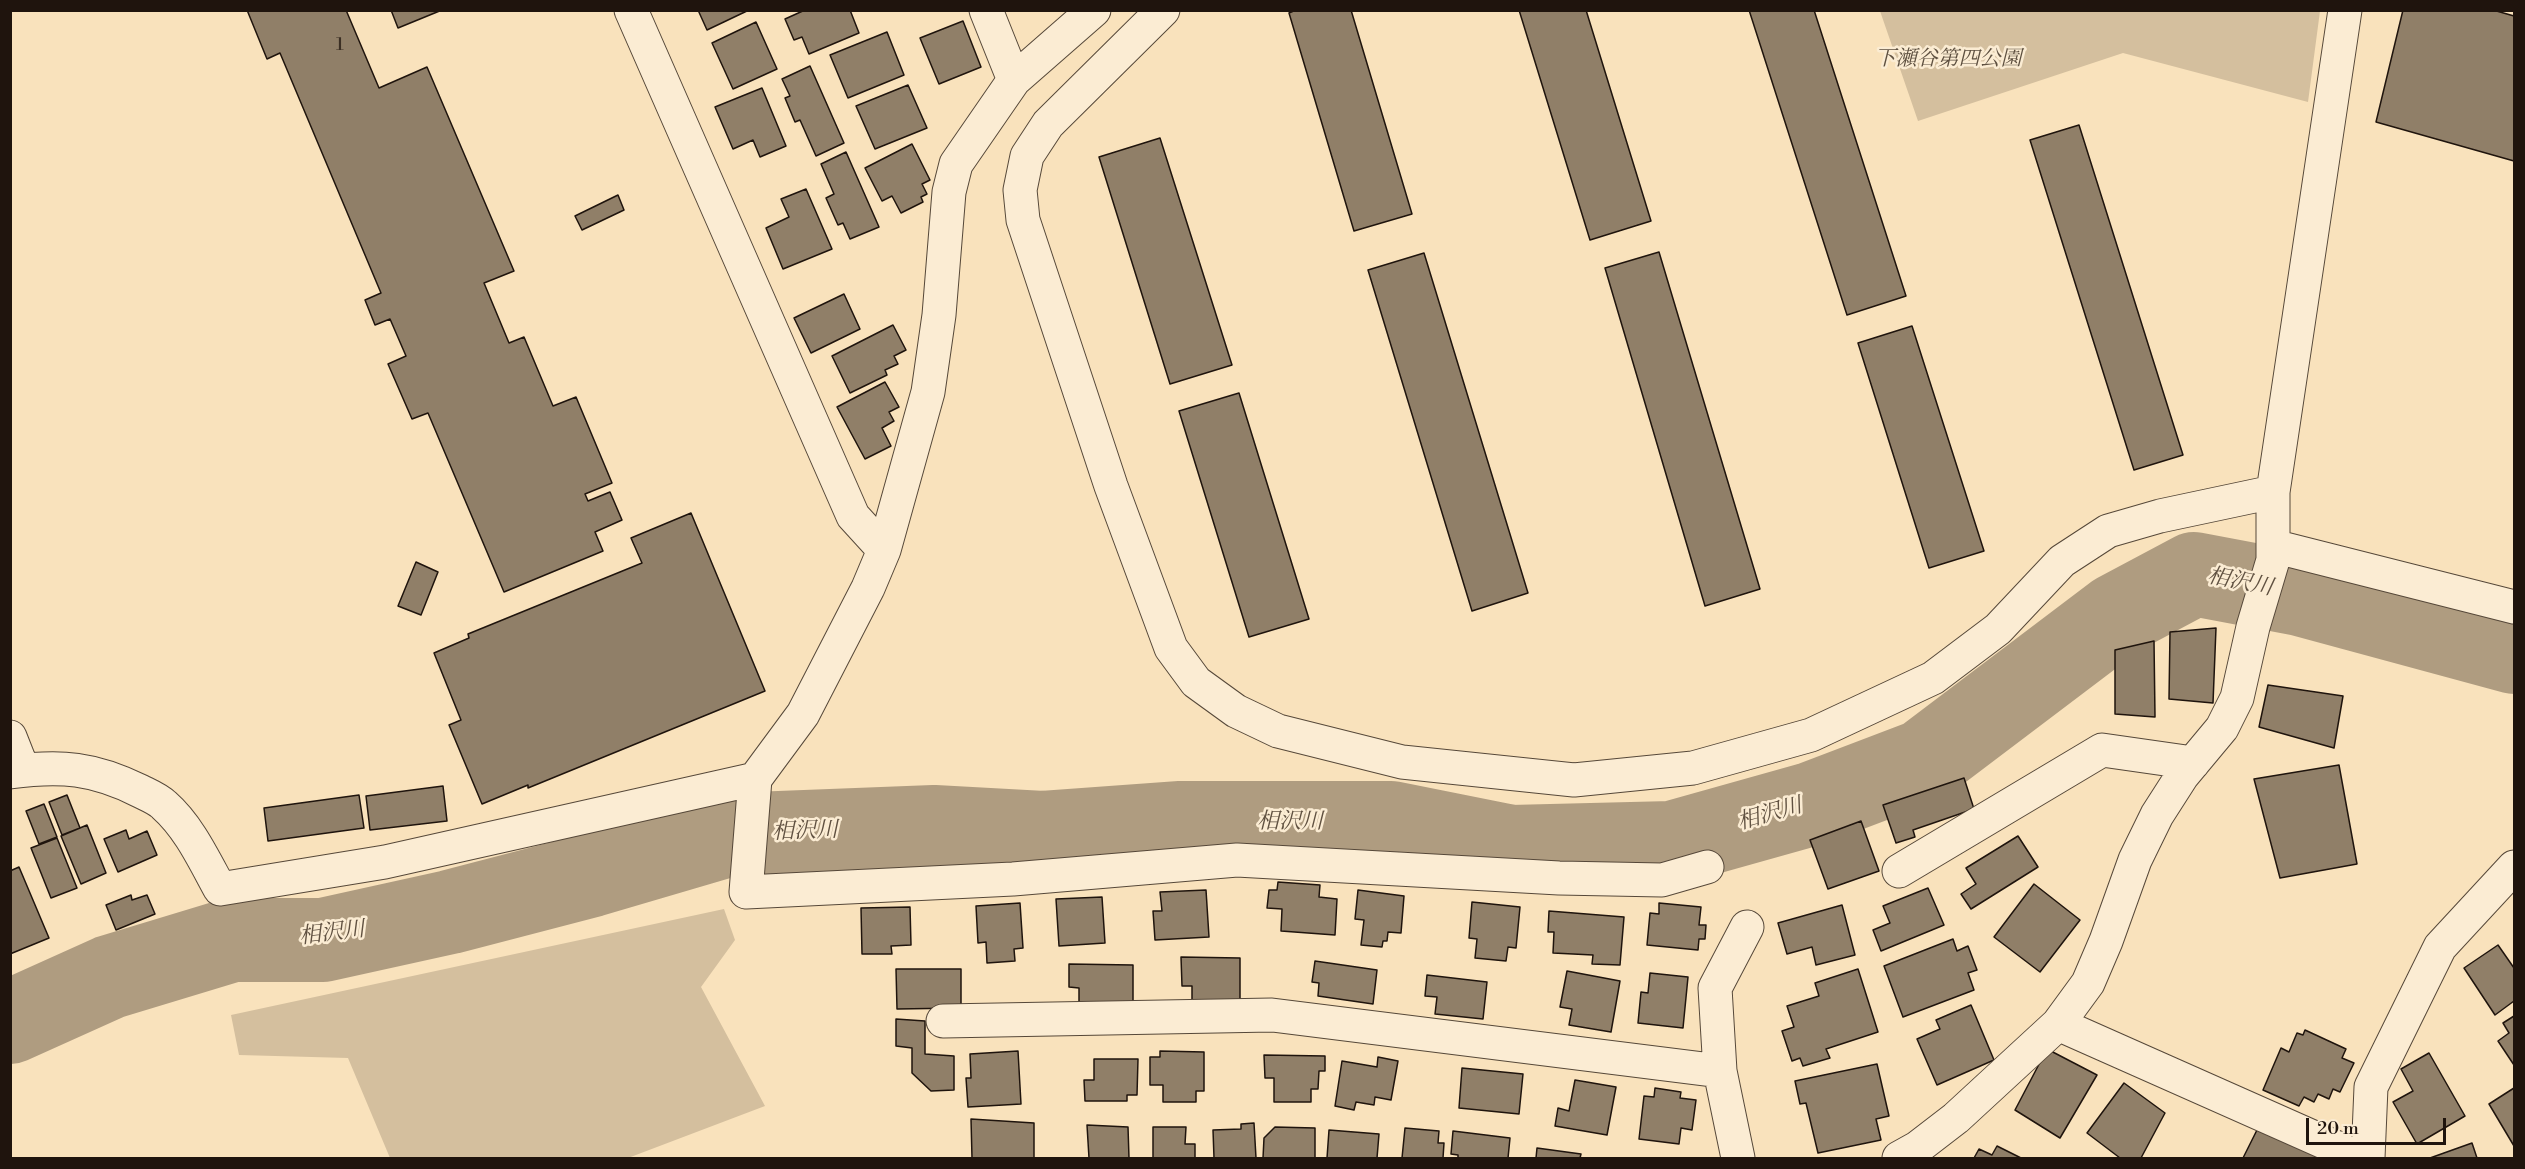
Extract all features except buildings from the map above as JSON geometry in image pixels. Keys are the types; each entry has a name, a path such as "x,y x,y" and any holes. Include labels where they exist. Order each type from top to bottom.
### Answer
{"street":[{"path":"631,10 853,516 884,550"},
{"path":"986,10 1014,80"},
{"path":"1094,10 1014,80 956,164 949,192 939,315 928,392 884,550 868,588 803,714 755,779 746,892 1013,879 1237,860 1559,878 1662,880 1707,867"},
{"path":"1162,10 1048,123 1027,156 1020,190 1023,220 1111,486 1171,648 1196,682 1236,711 1278,731 1402,762 1574,780 1693,768 1811,735 1933,678 1998,629 2062,561 2108,531 2160,516 2273,492"},
{"path":"1899,1158 1917,1148 1956,1118 2058,1024 2088,983 2106,941 2135,860 2157,815 2182,776 2222,728 2237,698 2273,553 2273,492 2345,10"},
{"path":"2273,553 2514,608"},
{"path":"10,737 17,771 49,767 90,771 122,782 163,803 186,829 220,889 385,862 755,779"},
{"path":"1899,871 2102,750 2193,763"},
{"path":"2368,1158 2371,1087 2440,947 2514,867"},
{"path":"1738,1158 1720,1071 1715,988 1747,927"},
{"path":"943,1021 1272,1014 1720,1071"},
{"path":"2058,1024 2360,1158"}],"green space":[{"name":"下瀬谷第四公園","path":"1880,10 2320,11 2308,102 2123,53 1918,121"},
{"path":"724,909 735,940 701,987 765,1106 628,1158 390,1158 348,1058 239,1055 231,1015"}],"waterway":[{"name":"相沢川","path":"10,1022 110,977 232,940 323,940 450,912 592,875 728,835 934,827 1043,833 1181,823 1391,823 1511,847 1672,843 1811,804 1924,761 2117,615 2194,574 2300,594 2514,652"}]}
